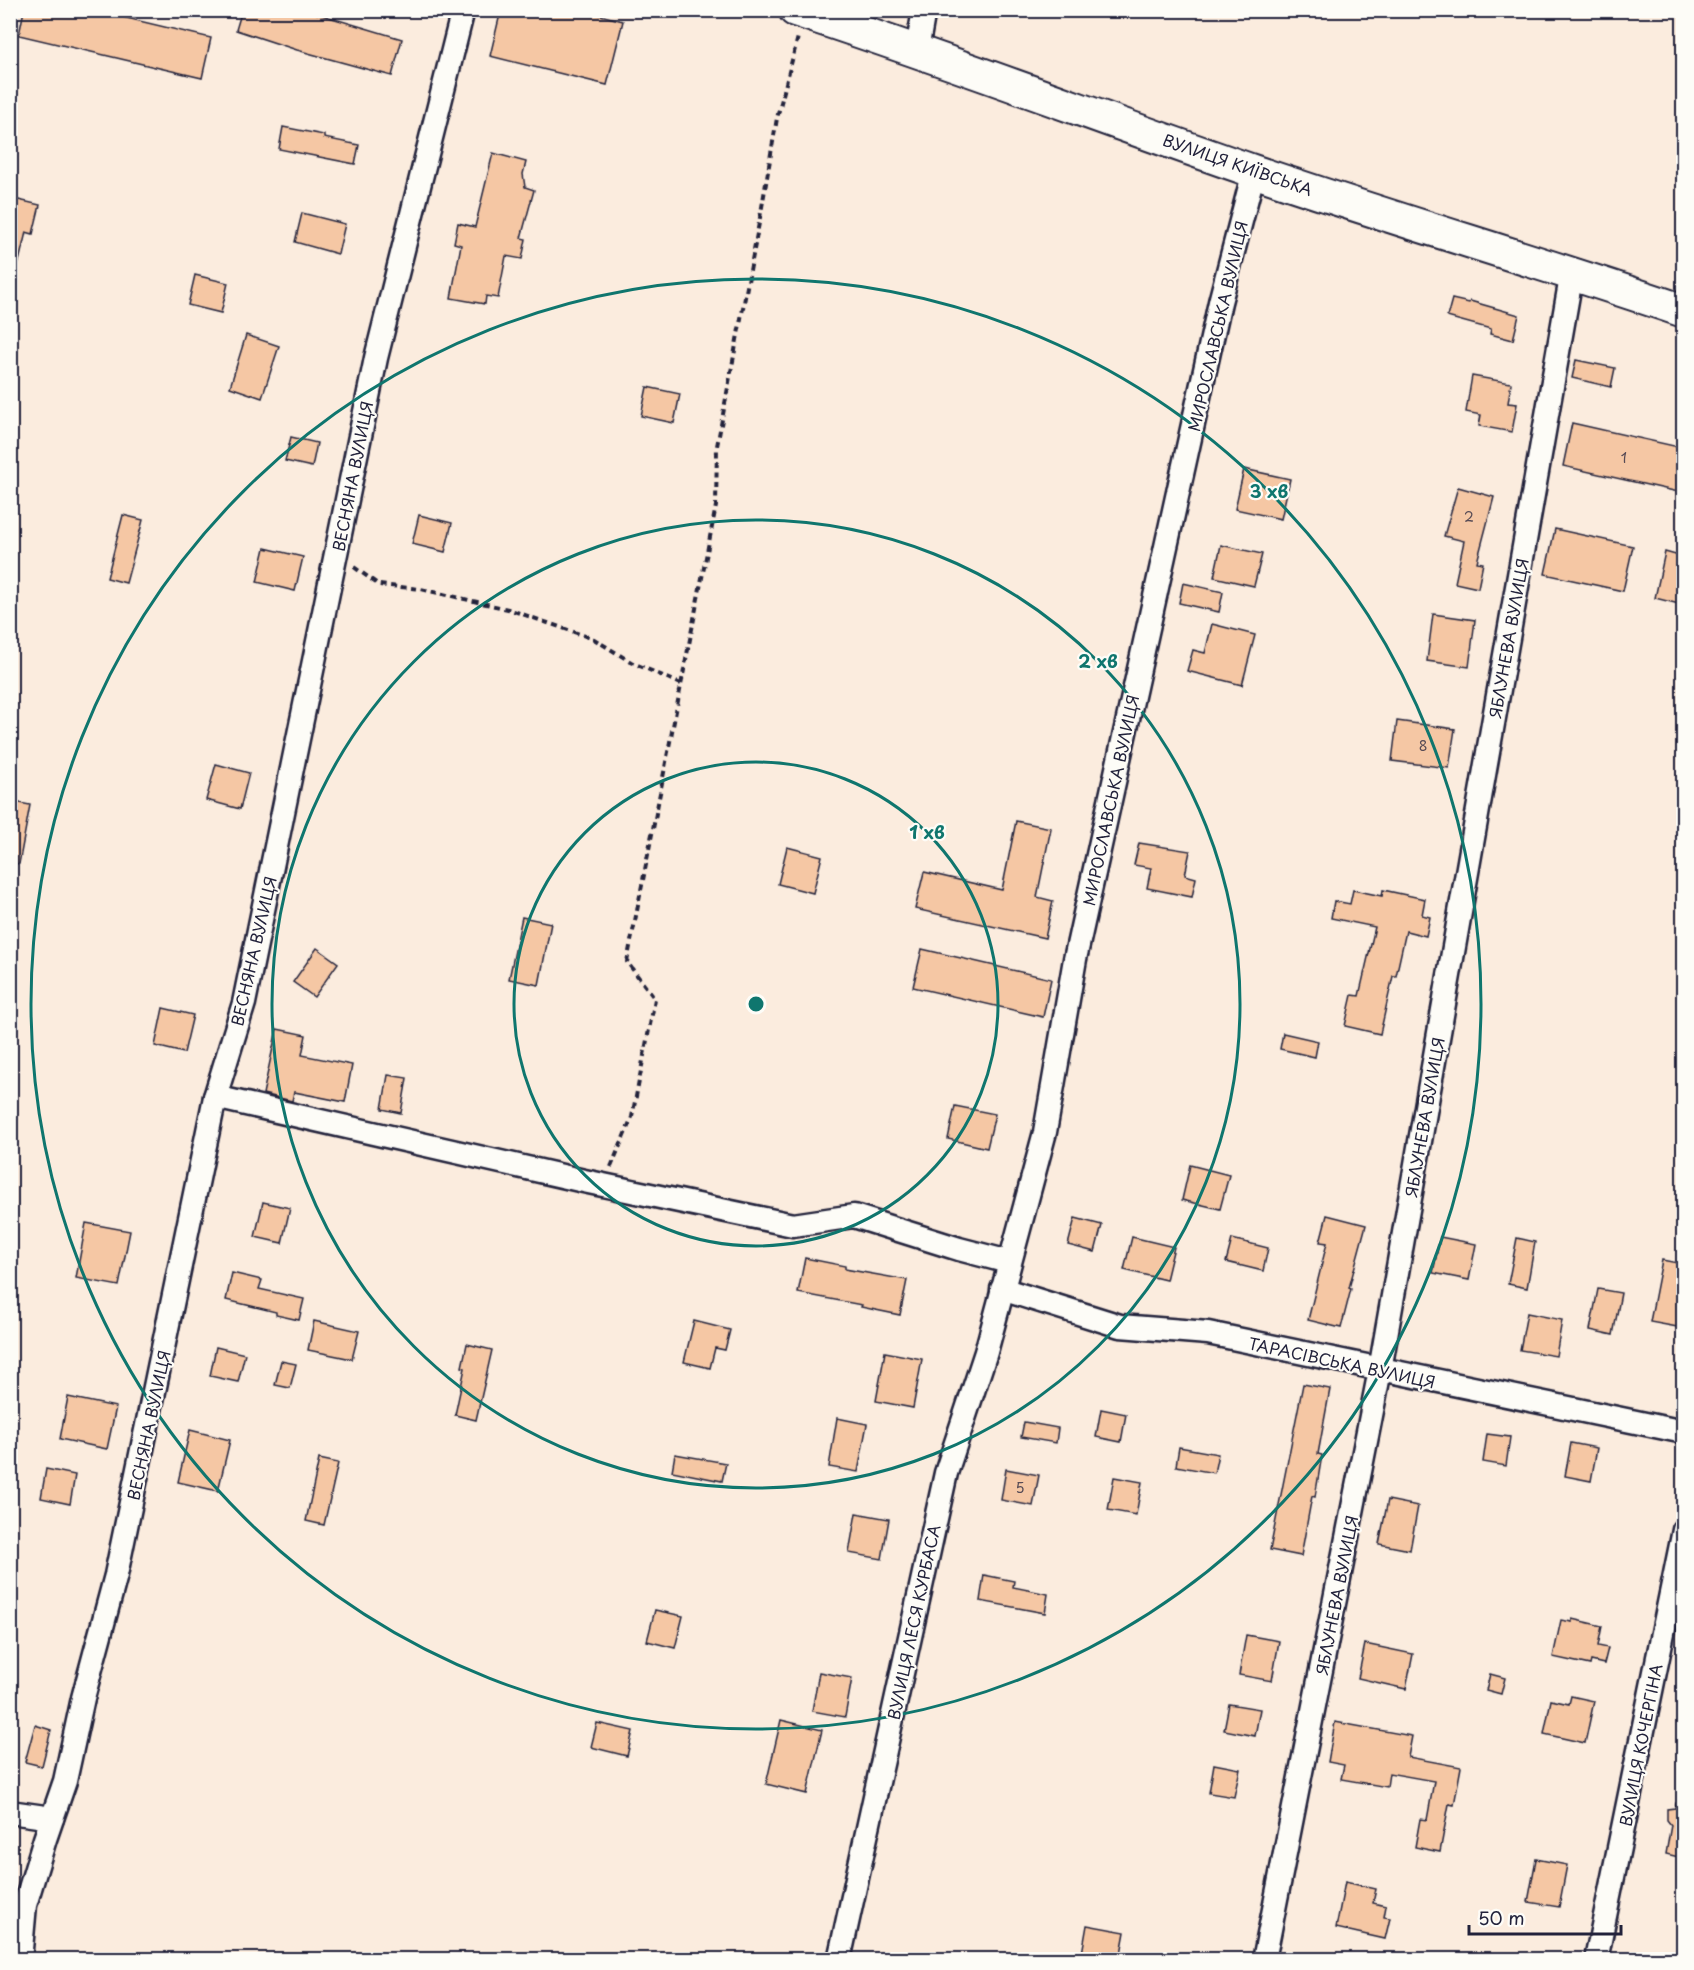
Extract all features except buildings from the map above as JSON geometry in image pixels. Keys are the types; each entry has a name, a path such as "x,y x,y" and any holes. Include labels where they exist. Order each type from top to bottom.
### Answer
{"street":[{"name":"ВЕСНЯНА ВУЛИЦЯ","path":"20,1959 25,1905 65,1781 83,1698 128,1524 215,1096 244,1003 376,358 463,10"},
{"path":"917,50 924,10"},
{"name":"ВУЛИЦЯ КИЇВСЬКА","path":"800,12 917,50 1254,171 1572,272 1683,311"},
{"name":"МИРОСЛАВСЬКА ВУЛИЦЯ","path":"1002,1289 1045,1132 1075,959 1220,302 1254,171"},
{"name":"ЯБЛУНЕВА ВУЛИЦЯ","path":"1264,1959 1380,1370 1572,272"},
{"path":"215,1096 603,1185 793,1225 854,1216 1009,1262"},
{"name":"ТАРАСІВСЬКА ВУЛИЦЯ","path":"1002,1289 1120,1326 1208,1333 1683,1432"},
{"name":"ВУЛИЦЯ ЛЕСЯ КУРБАСА","path":"839,1959 946,1473 986,1352 1002,1289"},
{"name":"ВУЛИЦЯ КОЧЕРГІНА","path":"1596,1959 1683,1530"},
{"path":"10,1812 52,1818"}],"path":[{"path":"603,1185 632,1118 655,999 627,962 716,506 717,446 777,118 800,12"},
{"path":"336,555 379,585 422,589 508,609 594,639 631,662 681,684"}]}
